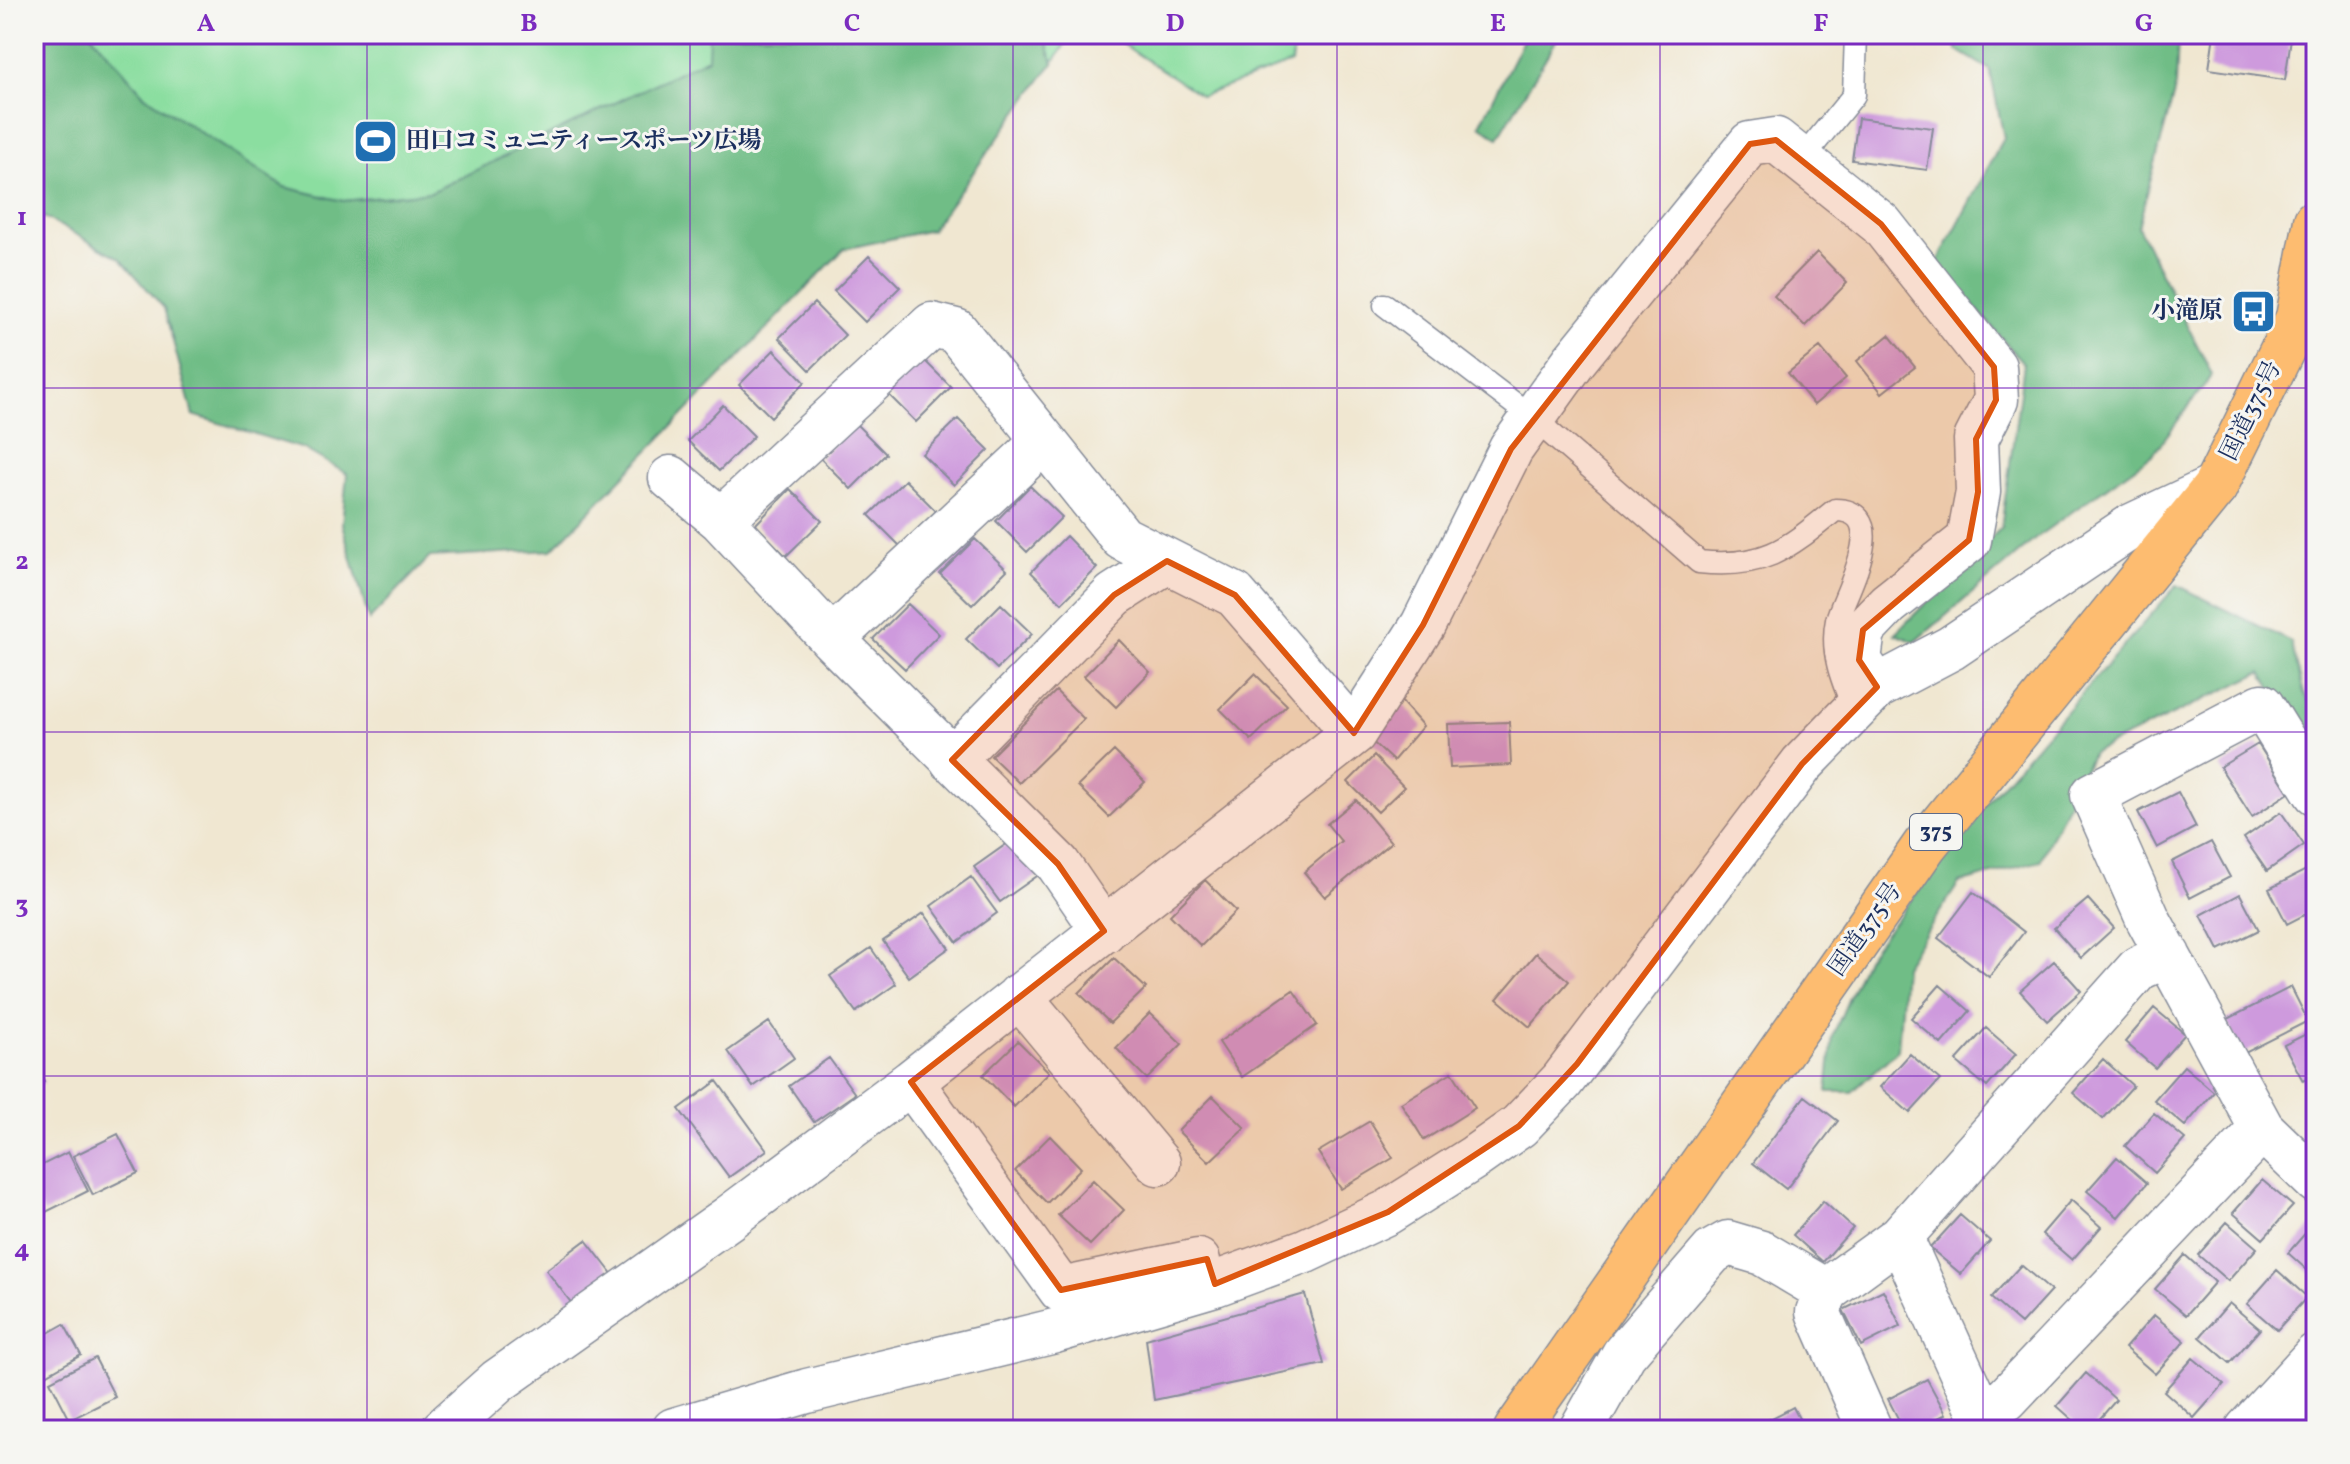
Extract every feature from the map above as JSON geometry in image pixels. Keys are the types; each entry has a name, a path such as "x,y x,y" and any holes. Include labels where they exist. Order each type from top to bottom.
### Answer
{"highway":[{"name":"国道375号","path":"1516,1430 1925,845 2215,487 2298,318 2312,266 2316,221"}],"street":[{"path":"443,1430 498,1381 730,1217 911,1082 1354,733 1423,625 1511,449 1593,337 1750,144 1776,140 1881,224 1994,367 1996,400 1976,439 1978,492 1969,540 1888,604 1863,630 1859,660 1866,699"},
{"path":"721,520 932,325 956,331 1122,538 1235,595 1354,733"},
{"path":"832,639 1044,441"},
{"path":"671,478 721,520 832,639 1058,864 1104,931"},
{"path":"674,1430 807,1391 1055,1331 1215,1284 1305,1251 1388,1212 1519,1126 1577,1064 1802,764 1866,699 1951,648 2132,526 2215,487"},
{"path":"952,760 1114,595 1167,561"},
{"path":"2316,793 2262,706 2093,795 2168,955 2262,1129 2316,1181"},
{"path":"1870,1430 1818,1312 1826,1291 1900,1237 2139,968 2168,955"},
{"path":"1019,996 1158,1163"},
{"path":"911,1082 1061,1290 1207,1259 1215,1284"},
{"path":"1900,1237 1984,1422 2262,1129"},
{"path":"1581,1430 1624,1354 1712,1252 1728,1243 1762,1253 1826,1291"},
{"path":"2247,1430 2316,1355"},
{"path":"2282,1393 2316,1420"}],"lane":[{"path":"1801,160 1854,95 1856,34"},
{"path":"1385,305 1533,418 1699,562 1729,565 1778,554 1835,510 1845,510 1857,520 1865,537 1852,588 1837,620 1836,662 1866,699"}],"highlighted area":[{"path":"1776,140 1881,224 1994,367 1996,400 1976,439 1978,492 1969,540 1863,630 1859,660 1877,687 1802,764 1577,1064 1519,1126 1388,1212 1215,1284 1207,1259 1061,1290 911,1082 1104,931 1058,864 952,760 1114,595 1167,561 1235,595 1354,733 1423,625 1511,449 1750,144"}],"green space":[{"path":"34,34 91,34 145,96 284,187 343,201 431,192 708,58 709,34 1044,34 1053,63 931,230 844,249 552,550 430,557 369,620 342,524 347,474 304,449 193,415 164,308 120,258 44,217 34,227"},
{"name":"田口コミュニティースポーツ広場","path":"91,34 709,34 709,58 431,192 343,201 284,187 145,96"},
{"path":"1044,34 1072,34 1053,63"},
{"path":"1107,34 1296,34 1291,63 1202,96"},
{"path":"1526,34 1560,34 1498,138 1480,125"},
{"path":"1956,34 2178,34 2176,85 2138,227 2212,375 2153,454 2041,534 1915,642 1895,634 2001,528 2024,364 1937,263 2004,138 1990,70 1957,50"},
{"path":"2177,585 2291,642 2304,693 2316,715 2316,764 2262,672 2092,753 2040,861 1959,883 1904,966 1898,1050 1852,1092 1827,1092 1833,1035 1866,958 1991,797"}],"building":[{"path":"2214,34 2291,38 2285,80 2209,69"},
{"path":"1858,118 1933,128 1927,170 1852,160"},
{"path":"1817,252 1847,283 1805,326 1774,296"},
{"path":"869,256 900,287 865,322 834,291"},
{"path":"814,303 845,335 810,370 779,338"},
{"path":"1889,335 1915,367 1882,393 1857,361"},
{"path":"1820,347 1846,378 1814,405 1788,373"},
{"path":"774,350 805,382 771,417 739,385"},
{"path":"920,356 951,387 916,422 885,391"},
{"path":"723,405 754,436 719,471 688,441"},
{"path":"958,419 989,450 954,485 922,454"},
{"path":"855,423 886,454 851,489 820,458"},
{"path":"905,480 936,511 900,546 869,515"},
{"path":"1030,486 1062,517 1027,552 996,521"},
{"path":"790,489 822,521 786,556 755,525"},
{"path":"1066,536 1097,568 1062,603 1031,572"},
{"path":"975,539 1007,570 972,605 940,574"},
{"path":"908,604 939,634 905,669 873,639"},
{"path":"1001,604 1032,634 997,669 966,639"},
{"path":"1119,640 1150,672 1116,707 1084,676"},
{"path":"1255,674 1287,705 1251,740 1220,709"},
{"path":"1056,691 1084,719 1019,783 991,756"},
{"path":"1400,700 1423,726 1393,761 1365,735"},
{"path":"1509,722 1511,765 1450,768 1448,724"},
{"path":"2258,744 2289,793 2252,817 2220,767"},
{"path":"1114,751 1145,782 1109,817 1078,786"},
{"path":"1374,756 1404,787 1378,812 1348,782"},
{"path":"2178,792 2196,827 2157,848 2138,812"},
{"path":"1356,800 1391,842 1325,897 1304,872 1341,841 1327,824"},
{"path":"2281,812 2304,845 2267,871 2244,838"},
{"path":"1015,838 1040,874 1000,902 974,867"},
{"path":"2211,842 2230,877 2190,898 2172,862"},
{"path":"2308,869 2316,883 2316,909 2287,924 2269,889"},
{"path":"971,877 997,913 957,942 931,906"},
{"path":"1205,880 1236,911 1201,946 1170,915"},
{"path":"1973,892 2024,932 1989,977 1938,938"},
{"path":"2240,894 2259,930 2219,950 2201,915"},
{"path":"2088,899 2114,928 2081,958 2054,928"},
{"path":"924,913 949,948 909,977 883,941"},
{"path":"871,948 896,984 856,1012 830,976"},
{"path":"1536,953 1569,981 1530,1027 1497,999"},
{"path":"1114,958 1146,988 1110,1023 1079,993"},
{"path":"2054,961 2081,991 2047,1021 2020,991"},
{"path":"1940,985 1970,1011 1941,1044 1911,1018"},
{"path":"2291,987 2308,1021 2243,1054 2226,1020"},
{"path":"1293,990 1317,1025 1242,1077 1219,1042"},
{"path":"2154,1008 2185,1034 2155,1068 2125,1042"},
{"path":"1150,1013 1182,1044 1147,1079 1116,1048"},
{"path":"769,1022 794,1058 753,1087 728,1051"},
{"path":"1986,1028 2016,1054 1987,1087 1956,1061"},
{"path":"2316,1029 2316,1074 2303,1081 2284,1045"},
{"path":"1018,1041 1049,1072 1014,1107 983,1075"},
{"path":"1910,1054 1940,1080 1910,1113 1880,1087"},
{"path":"829,1058 855,1094 814,1122 789,1086"},
{"path":"2103,1059 2133,1086 2103,1119 2073,1093"},
{"path":"2184,1066 2214,1092 2185,1126 2154,1100"},
{"path":"34,1067 44,1082 34,1089"},
{"path":"1452,1072 1475,1108 1424,1140 1401,1103"},
{"path":"717,1081 767,1150 729,1177 679,1109"},
{"path":"1213,1096 1245,1128 1209,1162 1178,1131"},
{"path":"1805,1096 1838,1121 1786,1189 1753,1163"},
{"path":"2154,1113 2185,1139 2155,1173 2125,1146"},
{"path":"1370,1121 1393,1158 1341,1189 1318,1152"},
{"path":"118,1134 138,1173 93,1195 73,1156"},
{"path":"1050,1136 1081,1168 1047,1203 1015,1171"},
{"path":"68,1152 88,1191 44,1213 34,1194 34,1169"},
{"path":"2117,1157 2147,1183 2118,1217 2087,1191"},
{"path":"1093,1180 1124,1210 1090,1245 1058,1215"},
{"path":"2262,1180 2293,1206 2263,1239 2233,1213"},
{"path":"2071,1200 2101,1227 2072,1260 2042,1234"},
{"path":"1823,1201 1853,1228 1823,1262 1793,1235"},
{"path":"1960,1215 1990,1241 1961,1274 1930,1248"},
{"path":"2316,1221 2316,1278 2288,1253"},
{"path":"2227,1222 2257,1248 2228,1281 2198,1255"},
{"path":"586,1240 613,1275 573,1305 546,1270"},
{"path":"2185,1255 2215,1282 2186,1315 2155,1289"},
{"path":"2021,1265 2051,1291 2021,1324 1991,1298"},
{"path":"2277,1270 2307,1297 2277,1330 2247,1304"},
{"path":"1883,1290 1901,1326 1861,1346 1843,1310"},
{"path":"1305,1294 1324,1364 1154,1400 1146,1339"},
{"path":"2229,1303 2260,1329 2230,1363 2200,1337"},
{"path":"2154,1315 2185,1341 2155,1374 2125,1348"},
{"path":"64,1324 81,1355 37,1380 34,1341"},
{"path":"95,1358 115,1397 70,1420 50,1381"},
{"path":"2193,1358 2224,1384 2194,1418 2164,1391"},
{"path":"2086,1373 2116,1400 2090,1430 2084,1430 2057,1406"},
{"path":"1927,1379 1946,1414 1915,1430 1904,1430 1888,1399"},
{"path":"1793,1407 1805,1430 1749,1430"}],"place":[{"name":"田口コミュニティースポーツ広場","path":"375,142"},
{"name":"小滝原","path":"2254,312"}]}
